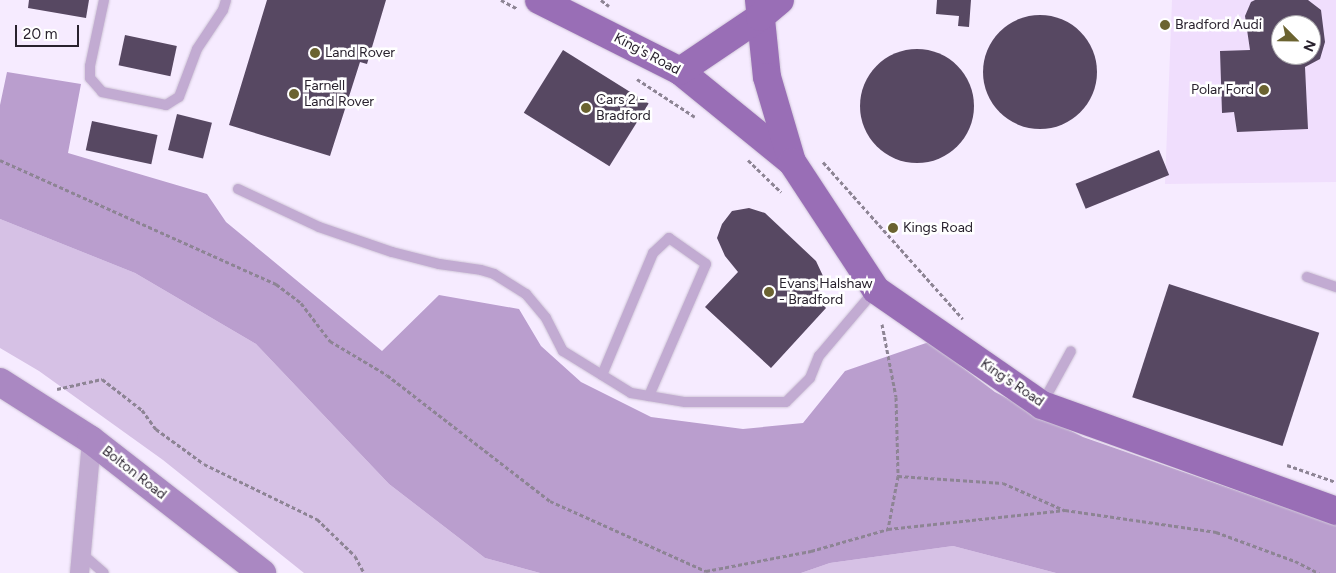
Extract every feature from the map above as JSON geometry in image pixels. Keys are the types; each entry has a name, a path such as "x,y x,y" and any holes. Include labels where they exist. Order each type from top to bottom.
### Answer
{"main road":[{"path":"574,0 591,25"},
{"name":"King's Road","path":"766,6 766,77 792,162 874,291 1042,405 1336,511"},
{"path":"680,71 766,6"},
{"name":"King's Road","path":"533,7 591,25 680,71 792,162"}],"street":[{"name":"Bolton Road","path":"11,389 92,440 262,573"},
{"path":"79,573 92,440"}],"lane":[{"path":"104,0 90,66 90,78 102,92 166,105 179,97 197,49 223,10 226,0"},
{"path":"238,189 337,233 392,252 439,264 494,274 526,294 546,318 563,351 631,393 685,402 786,402 810,378 819,356 874,291"},
{"path":"602,375 654,253 669,238 706,264 649,396"},
{"path":"1306,277 1336,287"},
{"path":"1042,405 1071,352"},
{"path":"81,553 104,573"}],"path":[{"path":"501,0 533,7"},
{"path":"629,74 700,121"},
{"path":"743,155 785,196"},
{"path":"818,156 968,324"},
{"path":"0,160 276,284 301,303 330,341 387,375 550,501 706,571 811,551 888,529 1065,510 1216,532 1296,561 1319,573"},
{"path":"874,291 877,298 896,397 898,476 888,529"},
{"path":"11,389 102,380 142,410 156,429 204,464 317,519 355,556 364,573"},
{"path":"1280,463 1336,482"},
{"path":"898,476 1003,483 1065,510"}],"shaded area":[{"path":"1172,0 1336,0 1336,182 1165,184"},
{"path":"7,72 81,84 68,153 207,194 226,222 382,351 439,295 519,309 541,346 581,382 651,417 743,429 803,423 845,371 929,342 995,392 1083,437 1336,525 1336,573 1056,573 953,546 830,563 801,573 540,573 485,558 389,484 256,344 135,273 0,219 0,105"},
{"path":"0,219 135,273 256,344 389,484 485,558 540,573 304,573 163,460 39,371 0,348"},
{"path":"953,546 1056,573 801,573 830,563"}],"building":[{"path":"29,0 89,0 86,18 28,8"},
{"name":"Farnell Land Rover","path":"267,0 386,0 367,64 360,62 330,156 229,125"},
{"path":"937,0 971,0 969,27 958,26 959,16 936,14"},
{"name":"Polar Ford","path":"1255,0 1308,0 1321,10 1325,42 1321,56 1321,15 1271,15 1271,65 1309,65 1305,67 1308,129 1237,132 1234,112 1222,113 1220,51 1250,50 1245,16 1251,2"},
{"path":"1040,15 1062,20 1080,32 1092,50 1097,72 1092,94 1080,112 1062,124 1040,129 1018,124 1000,112 988,94 983,72 988,50 1000,32 1018,20"},
{"path":"125,35 177,46 170,76 119,65"},
{"path":"917,49 939,53 957,66 970,84 974,106 970,128 957,146 939,159 917,163 895,159 877,146 864,128 860,106 864,84 877,66 895,53"},
{"name":"Cars 2 - Bradford","path":"563,50 649,104 609,166 524,113"},
{"path":"177,114 212,123 203,159 168,150"},
{"path":"92,121 158,135 151,164 86,150"},
{"path":"1159,150 1169,175 1086,209 1076,184"},
{"name":"Evans Halshaw - Bradford","path":"749,208 765,213 816,261 823,276 822,287 815,296 826,308 771,368 705,307 738,272 725,256 717,238 722,224 732,211"},
{"path":"1169,284 1319,333 1282,446 1132,397"}],"place":[{"name":"Bradford Audi","path":"1165,25"},
{"name":"Land Rover","path":"315,53"},
{"name":"Polar Ford","path":"1264,90"},
{"name":"Farnell Land Rover","path":"294,94"},
{"name":"Cars 2 - Bradford","path":"586,108"},
{"name":"Kings Road","path":"893,228"},
{"name":"Evans Halshaw - Bradford","path":"769,292"}]}
